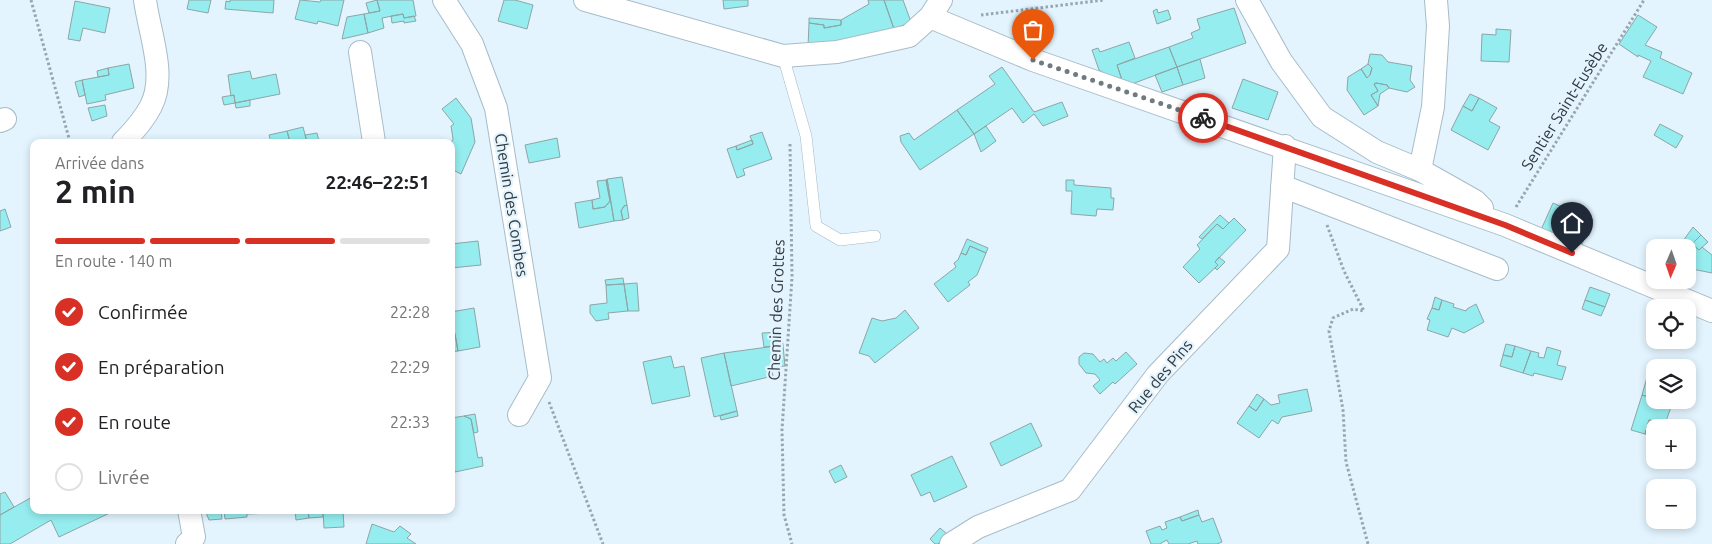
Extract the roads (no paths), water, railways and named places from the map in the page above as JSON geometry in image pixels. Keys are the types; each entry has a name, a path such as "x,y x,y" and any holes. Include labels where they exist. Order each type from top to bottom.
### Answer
{"street":[{"path":"126,139 142,122 152,104 158,82 155,47 145,0"},
{"name":"Chemin des Combes","path":"444,0 472,44 496,108 540,378 519,415"},
{"path":"585,0 783,56 837,52 909,36 936,8 1033,60 1285,146 1499,222 1712,311"},
{"path":"1247,0 1281,61 1322,117 1378,152 1420,170 1475,201 1499,222"},
{"path":"1420,170 1433,106 1438,26 1436,0"},
{"path":"360,52 374,139"},
{"name":"Rue des Pins","path":"951,544 978,527 1070,490 1158,374 1278,249 1285,146"},
{"path":"1282,186 1497,269"},
{"path":"190,514 198,542"}],"lane":[{"path":"783,56 806,136 816,226 840,240 875,236"}]}
